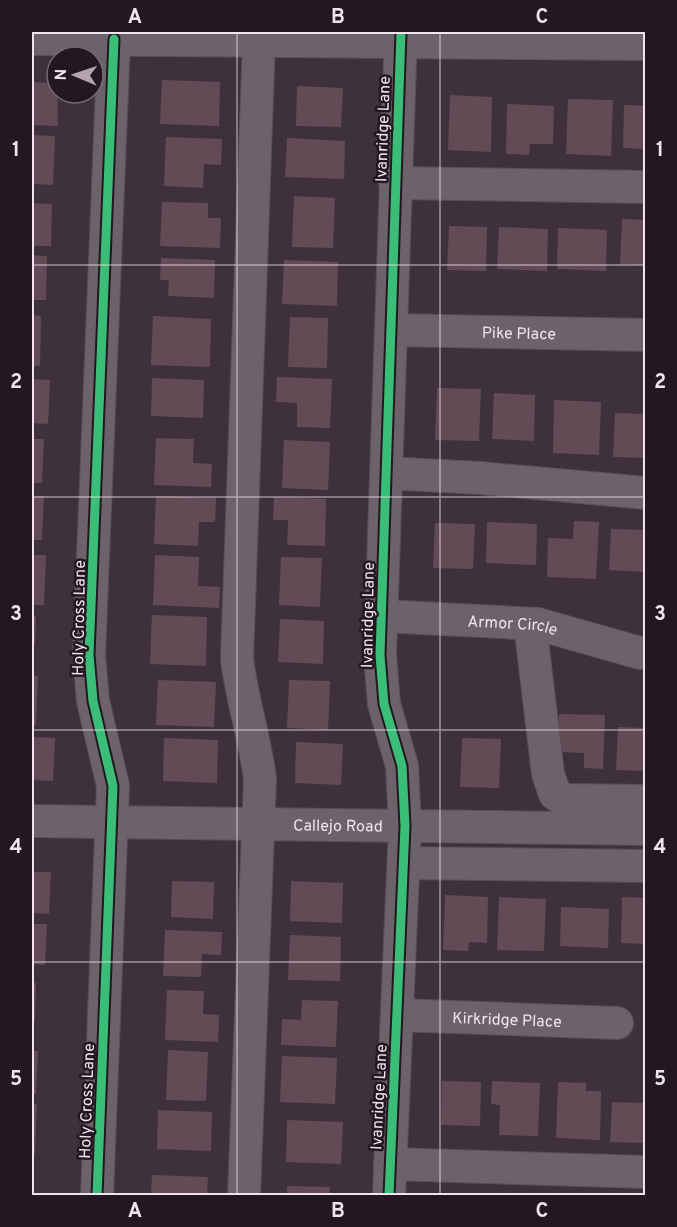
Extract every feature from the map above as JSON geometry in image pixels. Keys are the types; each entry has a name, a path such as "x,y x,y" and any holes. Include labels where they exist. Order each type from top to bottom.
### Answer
{"street":[{"path":"32,39 259,40 400,37 645,44"},
{"name":"Ivanridge Lane","path":"389,1196 405,825 402,766 384,704 380,655 393,330 400,37"},
{"name":"Holy Cross Lane","path":"98,1196 112,786 93,701 90,654 114,39"},
{"path":"244,1196 260,779 255,738 240,686 237,659 259,40"},
{"path":"395,183 645,187"},
{"name":"Pike Place","path":"393,330 645,335"},
{"path":"386,473 480,478 645,493"},
{"name":"Armor Circle","path":"381,616 530,624 579,634 640,652"},
{"path":"530,624 548,774 555,794 565,800 645,801"},
{"name":"Callejo Road","path":"32,821 645,829"},
{"path":"404,863 645,866"},
{"name":"Kirkridge Place","path":"397,1015 617,1023"},
{"path":"390,1164 645,1172"}],"building":[{"path":"162,80 220,82 219,126 160,124"},
{"path":"32,82 45,83 45,105 58,105 58,126 32,125"},
{"path":"297,86 343,88 341,127 296,126"},
{"path":"450,95 492,97 491,152 448,150"},
{"path":"568,99 613,100 611,156 566,154"},
{"path":"507,104 554,106 553,144 530,144 529,155 506,154"},
{"path":"624,105 646,106 646,149 623,148"},
{"path":"32,135 55,136 53,185 32,184"},
{"path":"166,137 222,139 221,165 204,164 203,188 164,186"},
{"path":"287,138 345,141 344,179 285,177"},
{"path":"294,196 335,198 333,248 292,247"},
{"path":"162,202 208,203 208,218 221,218 220,248 160,246"},
{"path":"32,203 52,204 51,246 32,246"},
{"path":"622,219 646,220 646,265 620,264"},
{"path":"449,226 487,227 486,271 447,270"},
{"path":"499,227 548,229 547,271 497,269"},
{"path":"558,228 607,230 606,271 557,269"},
{"path":"32,255 47,256 46,300 32,300"},
{"path":"161,258 215,260 214,298 168,296 169,280 160,280"},
{"path":"284,260 338,262 337,306 282,304"},
{"path":"32,315 41,316 40,366 32,366"},
{"path":"153,316 211,319 210,367 151,365"},
{"path":"290,317 328,318 327,368 288,367"},
{"path":"277,377 332,379 330,428 297,427 297,403 276,402"},
{"path":"152,378 204,380 203,418 151,416"},
{"path":"32,379 50,380 48,424 32,423"},
{"path":"437,388 481,389 479,441 435,440"},
{"path":"494,393 535,395 534,441 492,439"},
{"path":"554,400 601,402 599,455 553,453"},
{"path":"615,413 646,414 646,458 613,457"},
{"path":"156,438 194,439 193,463 212,464 211,487 154,485"},
{"path":"32,439 44,439 42,483 32,483"},
{"path":"284,440 330,442 328,490 282,488"},
{"path":"32,496 44,496 42,540 32,540"},
{"path":"156,496 216,498 215,522 199,522 198,546 154,544"},
{"path":"274,497 326,499 325,546 287,545 288,520 273,520"},
{"path":"574,521 599,522 596,579 547,577 548,538 573,539"},
{"path":"487,522 537,524 536,565 486,563"},
{"path":"435,523 475,524 473,569 433,568"},
{"path":"611,529 646,530 646,572 609,570"},
{"path":"32,555 46,555 44,605 32,605"},
{"path":"155,555 199,557 198,586 220,587 219,608 153,605"},
{"path":"281,557 322,558 320,607 279,605"},
{"path":"152,615 207,617 206,666 150,664"},
{"path":"32,616 36,616 35,644 32,644"},
{"path":"280,619 324,621 323,664 278,662"},
{"path":"32,675 38,676 36,725 32,725"},
{"path":"158,680 216,682 214,727 156,725"},
{"path":"289,680 330,681 328,730 287,728"},
{"path":"559,714 605,715 603,769 584,768 584,753 558,752"},
{"path":"618,727 646,728 646,771 616,770"},
{"path":"32,737 55,738 53,781 32,780"},
{"path":"164,738 218,740 217,783 163,781"},
{"path":"462,738 501,739 499,788 460,787"},
{"path":"296,742 343,744 341,785 295,783"},
{"path":"32,872 51,872 49,914 32,913"},
{"path":"172,881 214,882 213,919 171,917"},
{"path":"291,881 343,883 342,923 290,921"},
{"path":"445,895 488,897 487,943 469,942 468,951 443,950"},
{"path":"499,897 546,899 544,951 497,950"},
{"path":"622,897 646,898 646,944 621,943"},
{"path":"561,907 609,909 608,948 560,946"},
{"path":"32,924 47,924 45,965 32,964"},
{"path":"165,930 222,932 221,955 202,954 201,977 163,976"},
{"path":"290,935 341,937 340,981 288,980"},
{"path":"32,983 36,983 35,1021 32,1021"},
{"path":"167,990 204,991 203,1014 219,1015 218,1042 165,1040"},
{"path":"302,1000 338,1001 336,1047 281,1045 282,1019 301,1020"},
{"path":"168,1050 208,1052 206,1101 166,1100"},
{"path":"32,1051 38,1051 36,1094 32,1094"},
{"path":"282,1056 337,1058 335,1104 280,1102"},
{"path":"442,1081 481,1082 480,1126 441,1125"},
{"path":"492,1081 540,1083 538,1136 499,1135 500,1105 491,1104"},
{"path":"558,1082 586,1083 586,1091 601,1091 600,1140 556,1138"},
{"path":"612,1102 646,1103 646,1143 610,1142"},
{"path":"32,1104 37,1104 35,1154 32,1154"},
{"path":"158,1110 212,1112 211,1151 157,1149"},
{"path":"287,1120 343,1122 341,1164 286,1162"},
{"path":"152,1175 208,1177 207,1196 151,1196"},
{"path":"287,1186 330,1187 329,1196 287,1196"}],"cycle path":[{"path":"389,1196 405,826 402,766 384,704 380,655 401,32"},
{"path":"97,1196 113,786 93,701 89,655 114,39"}]}
